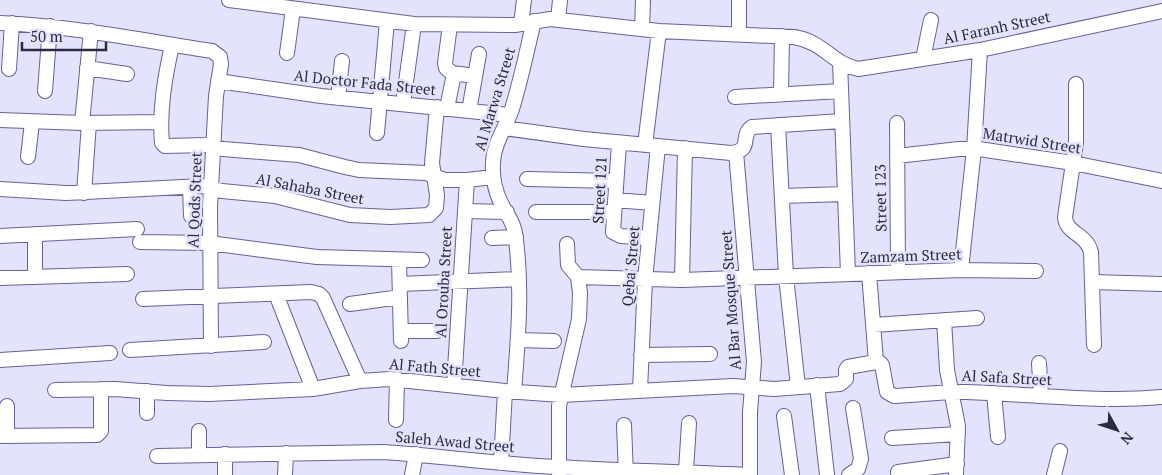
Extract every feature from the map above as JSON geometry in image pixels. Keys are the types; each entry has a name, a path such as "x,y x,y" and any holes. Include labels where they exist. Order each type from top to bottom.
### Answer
{"street":[{"path":"229,0 414,24 450,25 558,20 642,29 782,36 805,39 815,43 840,62 848,274"},
{"name":"Al Marwa Street","path":"501,463 509,392 518,340 519,279 516,237 511,218 500,202 493,177 494,154 509,115 528,22 524,0"},
{"path":"558,20 560,0"},
{"path":"642,29 643,0"},
{"path":"739,0 739,34"},
{"path":"287,53 293,9"},
{"name":"Al Faranh Street","path":"840,62 848,67 867,69 980,50 1162,11"},
{"path":"923,60 931,20"},
{"path":"377,133 387,21"},
{"path":"9,69 6,23 91,31 172,45 163,92 161,122 162,144 165,146 214,147 299,155 359,170 426,173 446,180 493,177"},
{"path":"403,104 414,24"},
{"path":"450,25 445,66 447,71 454,74 475,76"},
{"path":"45,91 50,26"},
{"name":"Qeba' Street","path":"640,390 645,280 652,203 652,145 660,30"},
{"path":"84,193 87,68 91,31"},
{"path":"781,94 782,36"},
{"name":"Al Qods Street","path":"172,45 212,51 220,57 221,64 210,189 211,346"},
{"path":"960,270 974,148 980,50"},
{"path":"469,111 479,54"},
{"path":"338,98 342,61"},
{"path":"87,68 127,74"},
{"path":"434,177 432,158 442,108 454,74"},
{"name":"Al Doctor Fada Street","path":"218,81 338,98 509,115"},
{"path":"1076,84 1077,124 1074,163 1065,222 1072,230 1082,236 1089,246 1094,345"},
{"path":"735,96 841,91"},
{"path":"0,120 86,123 161,122"},
{"path":"504,128 619,143 736,152 744,148 746,134 752,127 842,121"},
{"path":"28,157 32,122"},
{"name":"Street 123","path":"897,123 898,272"},
{"path":"778,125 786,276 798,387"},
{"name":"Street 121","path":"619,143 613,230 615,234 621,236 649,238"},
{"path":"682,280 684,148"},
{"name":"Matrwid Street","path":"897,156 974,148 1074,163 1162,180"},
{"name":"Al Bar Mosque Street","path":"736,152 754,362 750,412 750,475"},
{"name":"Al Sahaba Street","path":"0,189 47,193 84,193 202,186 210,189 275,196 357,216 414,217 429,215 436,208 434,177"},
{"path":"526,179 616,181"},
{"name":"Al Orouba Street","path":"454,385 467,180"},
{"path":"190,187 191,216"},
{"path":"782,196 845,194"},
{"path":"536,212 652,203"},
{"path":"465,211 507,212"},
{"path":"34,234 35,277"},
{"path":"0,236 34,234 139,236 317,257 422,260"},
{"path":"492,238 516,237"},
{"path":"559,471 561,395 578,319 580,293 578,277 568,265 566,244"},
{"path":"399,260 401,336 436,331"},
{"name":"Zamzam Street","path":"578,277 682,280 960,270 1036,271"},
{"path":"869,273 876,362"},
{"path":"0,278 127,274"},
{"path":"350,304 400,290 460,281 519,279"},
{"path":"1092,282 1162,284"},
{"path":"143,299 311,292 319,294 323,298 360,381"},
{"path":"276,294 313,389"},
{"path":"873,325 977,318"},
{"path":"898,472 957,469 958,434 956,415 946,370 944,320"},
{"path":"518,340 554,340"},
{"path":"130,350 264,342"},
{"path":"0,360 110,353"},
{"path":"641,355 710,354"},
{"name":"Al Fath Street","path":"54,390 101,389 209,394 313,389 360,381 397,379 509,392 561,395 733,386 774,389 843,383 846,379 848,367 876,362"},
{"name":"Al Safa Street","path":"876,362 882,365 886,389 892,396 951,392 1133,399 1162,397"},
{"path":"1039,363 1041,396"},
{"path":"396,420 397,379"},
{"path":"818,385 827,475"},
{"path":"7,406 4,436 97,435 101,431 101,389"},
{"path":"147,391 147,413"},
{"path":"994,393 998,437"},
{"path":"849,475 858,469 861,459 853,408"},
{"path":"784,416 792,475"},
{"path":"686,471 689,423"},
{"path":"624,425 626,472"},
{"path":"199,431 199,455"},
{"path":"892,438 958,434"},
{"path":"1054,475 1060,451"},
{"name":"Saleh Awad Street","path":"157,456 366,452 416,454 559,471 686,471 750,475"},
{"path":"285,475 286,453"},
{"path":"225,454 225,475"},
{"path":"412,475 416,454"}]}
